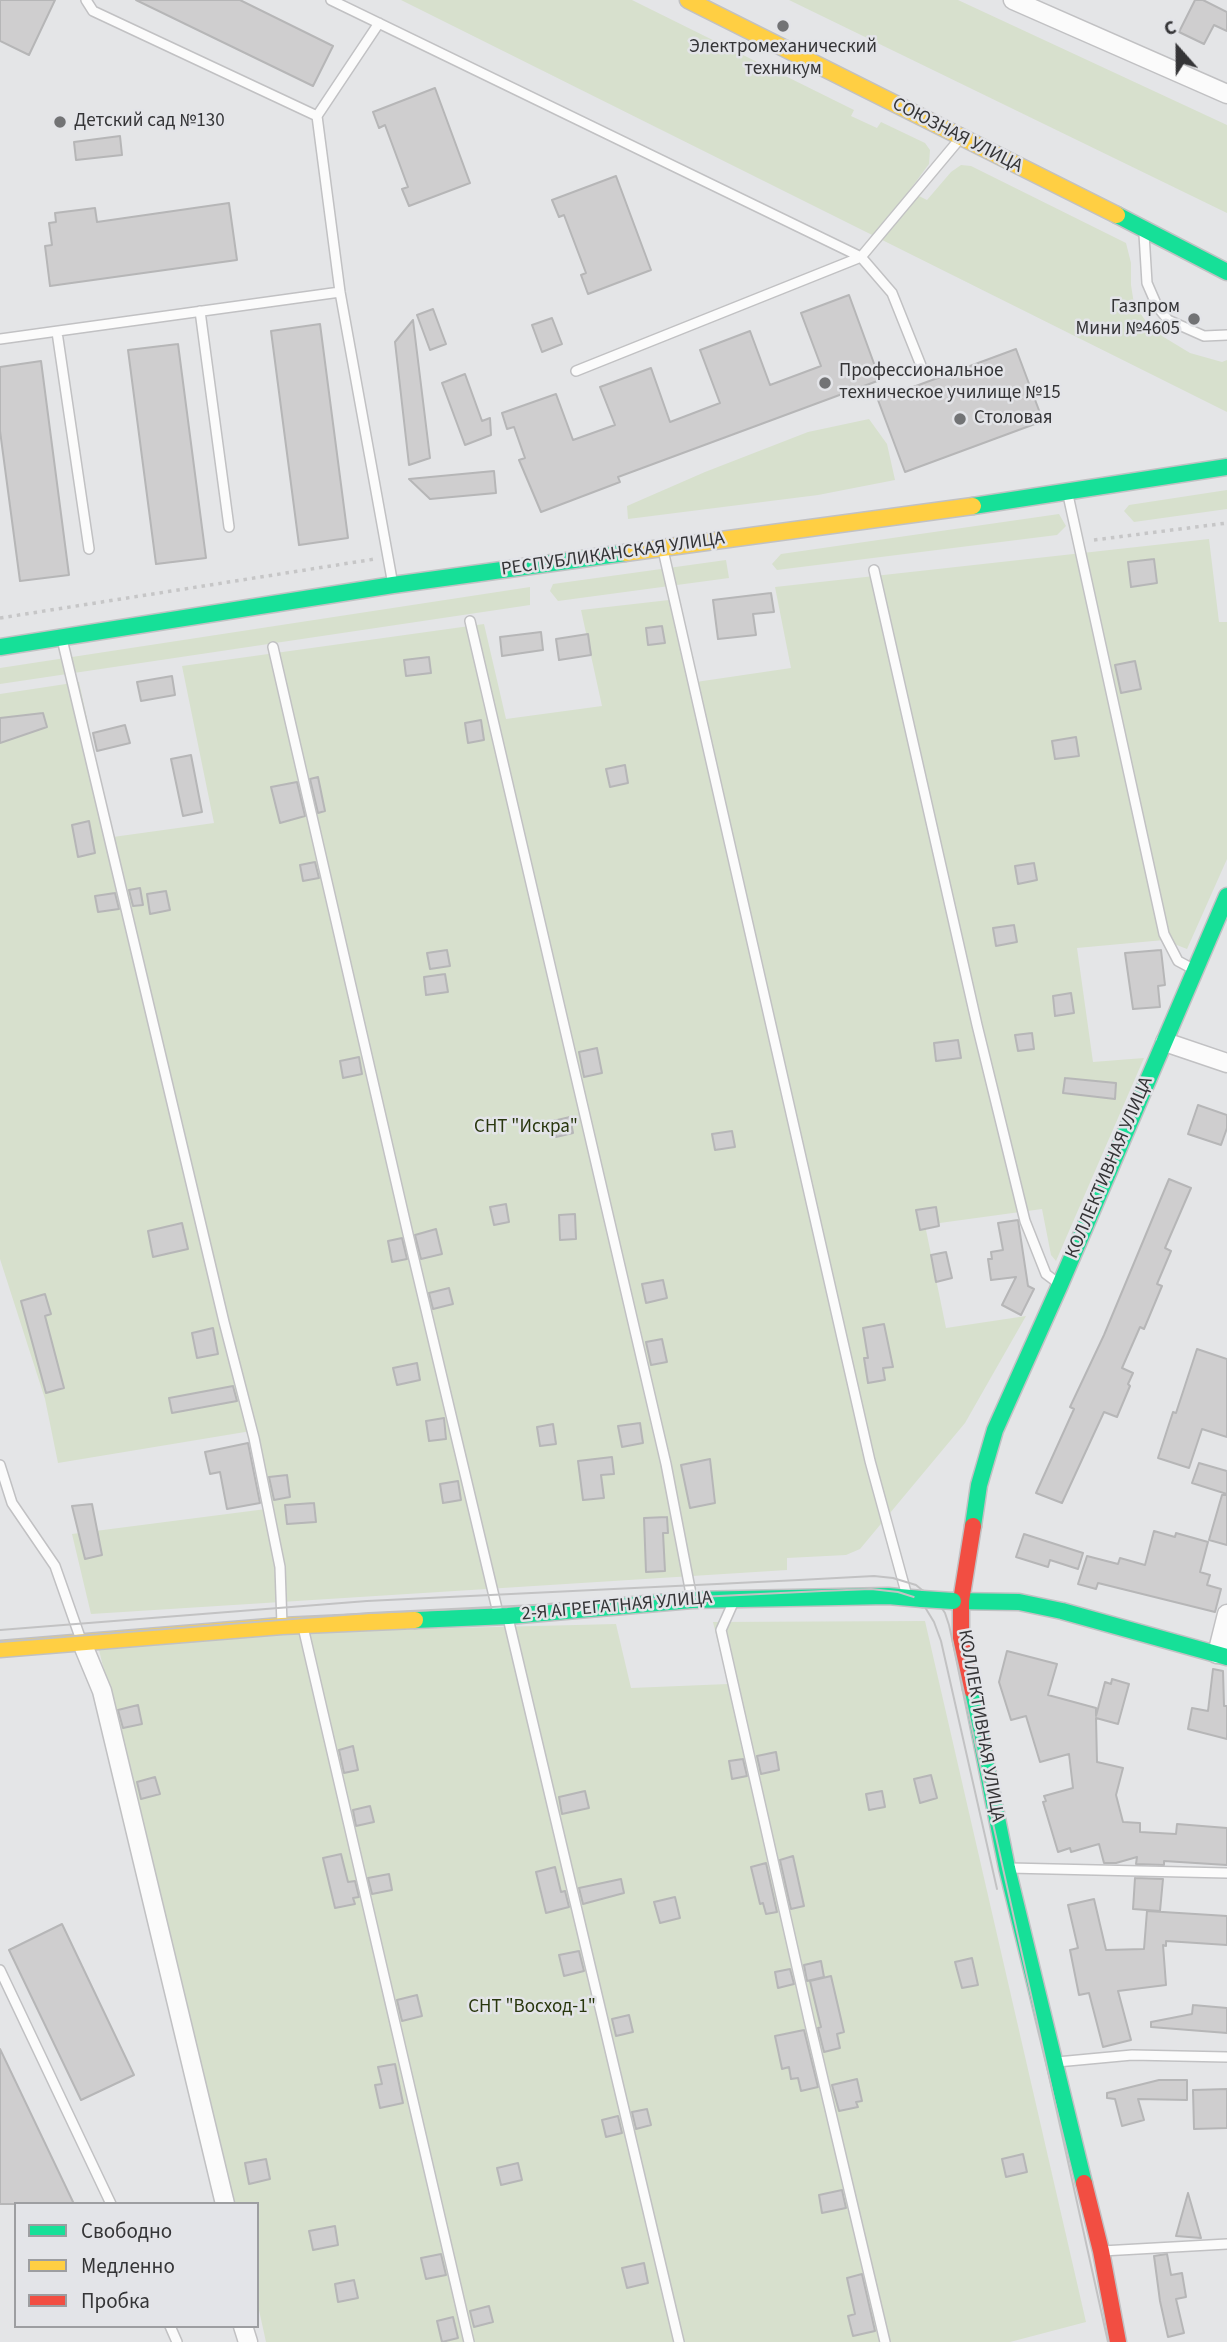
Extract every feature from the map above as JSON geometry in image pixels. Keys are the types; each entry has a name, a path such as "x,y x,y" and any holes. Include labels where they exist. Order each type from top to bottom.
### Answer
{"street":[{"name":"СОЮЗНАЯ УЛИЦА","path":"688,0 1227,272"},
{"path":"1013,0 1227,94"},
{"name":"РЕСПУБЛИКАНСКАЯ УЛИЦА","path":"0,647 393,585 1068,494 1227,467"},
{"name":"КОЛЛЕКТИВНАЯ УЛИЦА","path":"1118,2342 1101,2251 1007,1868 961,1640 957,1601 979,1485 995,1430 1227,896"},
{"path":"1165,1042 1227,1063"},
{"name":"2-Я АГРЕГАТНАЯ УЛИЦА","path":"0,1649 282,1626 503,1616 692,1600 888,1596 1019,1602 1062,1611 1222,1656"},
{"path":"1222,1656 1227,1615"},
{"path":"82,1643 102,1690 225,2202"}],"lane":[{"path":"86,0 93,11 317,116"},
{"path":"331,0 861,257 892,293 922,368"},
{"path":"379,23 317,116 340,292 393,585"},
{"path":"576,371 861,257 961,138"},
{"path":"1144,228 1147,283 1157,306 1168,320 1204,336 1227,335"},
{"path":"0,339 340,292"},
{"path":"200,311 229,527"},
{"path":"57,332 89,549"},
{"path":"1068,494 1164,934 1178,961 1196,971"},
{"path":"663,548 864,1434 914,1599"},
{"path":"874,570 977,1025 1025,1221 1046,1274 1060,1285"},
{"path":"470,621 666,1464 692,1600"},
{"path":"62,637 224,1322 254,1438 280,1567 282,1626"},
{"path":"273,647 401,1207 679,2342"},
{"path":"0,1465 12,1503 55,1566 82,1643"},
{"path":"735,1598 721,1630 885,2342"},
{"path":"303,1625 469,2342"},
{"path":"1007,1868 1227,1873"},
{"path":"0,1970 110,2202"},
{"path":"1056,2062 1132,2055 1227,2057"},
{"path":"1101,2251 1227,2244"}],"path":[{"path":"1078,542 1227,523"},
{"path":"0,618 388,557"}],"green space":[{"path":"401,0 632,0 854,110 851,116 877,128 881,122 925,143 930,150 929,164 909,191 927,200 951,172 961,165 971,166 1126,243 1131,263 1134,304 1145,320 1162,336 1190,353 1222,362 1227,360 1227,412"},
{"path":"789,0 958,0 1227,125 1227,213"},
{"path":"869,419 887,444 895,480 818,495 628,519 627,506 705,472 808,432"},
{"path":"1227,490 1227,509 1134,522 1124,511 1129,505"},
{"path":"1059,514 1066,526 1057,535 777,570 772,564 781,554"},
{"name":"СНТ \"Искра\"","path":"1209,539 1219,622 1227,622 1227,859 1187,949 1164,940 1077,948 1093,1062 1144,1058 1056,1261 1051,1255 1042,1209 925,1225 946,1328 1026,1316 965,1423 860,1549 846,1555 787,1558 787,1570 91,1614 72,1534 266,1509 251,1431 58,1463 45,1399 0,1259 0,694 79,682 113,837 214,823 182,666 484,624 506,719 602,706 581,610 678,599 696,682 791,668 775,587"},
{"path":"726,560 729,578 558,601 550,591 553,584"},
{"path":"530,587 530,605 0,684 0,668"},
{"name":"СНТ \"Восход-1\"","path":"925,1621 1086,2322 1010,2342 266,2342 259,2310 259,2202 235,2202 99,1650 297,1632 616,1624 631,1688 728,1684 713,1622"}],"building":[{"path":"0,0 55,0 29,55 0,41"},
{"path":"136,0 240,0 333,46 313,86"},
{"path":"1195,0 1203,0 1227,12 1227,31 1214,25 1204,44 1179,32"},
{"path":"435,88 470,183 409,206 402,189 408,187 385,125 379,128 373,112"},
{"path":"120,136 122,155 76,160 74,142"},
{"path":"616,176 651,270 588,294 581,275 586,273 564,215 559,217 552,200"},
{"path":"229,203 237,260 50,286 45,246 52,245 49,223 56,222 55,213 95,208 97,222"},
{"name":"Профессиональное техническое училище №15","path":"849,295 880,380 618,477 620,482 541,512 519,460 525,458 514,427 507,429 502,413 556,394 573,440 615,425 600,387 651,368 670,422 720,403 700,350 750,331 770,385 821,366 801,313"},
{"path":"433,309 446,344 430,350 417,315"},
{"path":"552,318 562,344 542,352 532,325"},
{"path":"413,320 430,458 409,465 395,342"},
{"path":"320,324 348,538 299,545 271,331"},
{"path":"178,344 206,558 156,564 128,350"},
{"path":"1016,349 1043,421 905,472 878,400"},
{"path":"41,361 69,575 20,581 0,431 0,367"},
{"path":"465,374 482,421 490,418 491,435 465,445 442,383"},
{"path":"494,471 496,493 430,499 409,479"},
{"path":"1154,559 1157,583 1131,587 1128,562"},
{"path":"771,593 774,612 753,614 756,635 718,639 713,600"},
{"path":"662,626 665,643 648,645 646,628"},
{"path":"541,632 543,650 502,656 500,637"},
{"path":"588,634 591,655 559,660 556,639"},
{"path":"429,657 431,673 406,676 404,660"},
{"path":"1135,661 1141,689 1121,693 1115,665"},
{"path":"172,676 175,695 141,701 137,682"},
{"path":"43,713 47,727 0,743 0,718"},
{"path":"481,720 484,740 468,743 465,723"},
{"path":"125,725 130,743 97,751 93,733"},
{"path":"1076,737 1079,756 1055,759 1052,741"},
{"path":"191,755 202,812 183,816 171,759"},
{"path":"625,765 628,783 610,787 606,769"},
{"path":"318,777 325,811 318,813 310,779"},
{"path":"297,782 305,816 280,823 271,787"},
{"path":"89,821 95,853 78,857 72,825"},
{"path":"315,862 319,878 303,881 300,865"},
{"path":"1034,863 1037,880 1018,884 1015,866"},
{"path":"140,888 143,905 133,906 129,890"},
{"path":"166,891 170,910 150,914 147,894"},
{"path":"115,893 119,909 98,912 95,896"},
{"path":"1014,925 1017,942 996,946 993,928"},
{"path":"447,950 450,966 430,969 427,953"},
{"path":"1161,950 1165,985 1158,986 1160,1007 1133,1009 1125,953"},
{"path":"445,974 448,992 426,995 424,977"},
{"path":"1071,993 1074,1013 1055,1016 1053,996"},
{"path":"1032,1033 1034,1049 1018,1051 1015,1035"},
{"path":"958,1040 961,1058 936,1061 934,1043"},
{"path":"597,1048 602,1073 584,1077 579,1052"},
{"path":"359,1057 362,1074 343,1078 340,1061"},
{"path":"1065,1078 1116,1083 1115,1099 1063,1093"},
{"path":"1198,1105 1227,1115 1227,1128 1221,1145 1188,1134"},
{"path":"570,1117 573,1133 556,1137 553,1121"},
{"path":"732,1131 735,1147 715,1150 712,1134"},
{"path":"1169,1179 1191,1188 1165,1248 1171,1251 1157,1284 1162,1286 1144,1329 1140,1327 1122,1368 1133,1373 1128,1384 1130,1386 1117,1417 1104,1412 1062,1503 1036,1493 1074,1409 1070,1407 1104,1335"},
{"path":"506,1204 509,1222 494,1225 490,1207"},
{"path":"936,1207 939,1226 920,1230 916,1210"},
{"path":"575,1214 576,1239 560,1240 559,1215"},
{"path":"1018,1220 1028,1286 1034,1289 1021,1315 1002,1305 1016,1277 991,1280 988,1259 992,1259 991,1252 1003,1250 998,1223"},
{"path":"182,1223 188,1249 153,1257 148,1231"},
{"path":"436,1229 442,1254 421,1259 415,1235"},
{"path":"402,1238 407,1259 392,1262 388,1241"},
{"path":"946,1252 952,1278 936,1282 931,1255"},
{"path":"663,1280 667,1298 646,1303 642,1284"},
{"path":"449,1288 453,1304 433,1309 429,1293"},
{"path":"45,1294 51,1314 45,1316 64,1388 46,1393 21,1301"},
{"path":"884,1324 893,1367 883,1368 885,1380 868,1383 864,1358 868,1358 863,1328"},
{"path":"213,1328 218,1354 197,1358 192,1333"},
{"path":"662,1339 667,1362 651,1365 646,1342"},
{"path":"1197,1349 1227,1359 1227,1437 1202,1429 1189,1468 1158,1458"},
{"path":"417,1363 420,1380 397,1385 393,1368"},
{"path":"233,1386 237,1401 172,1413 169,1398"},
{"path":"444,1418 446,1439 429,1441 426,1421"},
{"path":"640,1423 643,1443 622,1447 618,1426"},
{"path":"553,1424 556,1444 540,1446 537,1427"},
{"path":"248,1443 260,1503 227,1509 220,1472 210,1474 205,1452"},
{"path":"612,1457 614,1474 601,1475 604,1498 583,1500 578,1461"},
{"path":"710,1459 715,1503 690,1508 681,1465"},
{"path":"1199,1463 1227,1471 1227,1494 1192,1483"},
{"path":"287,1475 290,1497 274,1500 269,1477"},
{"path":"458,1481 461,1500 443,1503 440,1484"},
{"path":"1222,1495 1227,1495 1227,1545 1209,1540"},
{"path":"314,1503 316,1522 287,1524 285,1505"},
{"path":"92,1504 102,1555 85,1559 72,1506"},
{"path":"667,1517 668,1533 663,1533 665,1571 646,1572 644,1518"},
{"path":"1154,1531 1175,1537 1176,1533 1208,1542 1200,1572 1210,1575 1207,1585 1221,1589 1215,1612 1098,1583 1096,1589 1078,1584 1087,1556 1118,1564 1120,1558 1145,1565"},
{"path":"1024,1534 1083,1553 1078,1569 1050,1560 1048,1567 1016,1557"},
{"path":"1007,1651 1057,1664 1048,1695 1096,1708 1096,1716 1105,1682 1111,1684 1112,1679 1129,1684 1118,1724 1096,1718 1097,1762 1123,1768 1116,1795 1123,1822 1140,1823 1140,1832 1176,1834 1177,1824 1227,1828 1227,1865 1164,1861 1164,1865 1136,1864 1137,1857 1116,1863 1104,1863 1099,1844 1071,1852 1070,1848 1058,1852 1043,1802 1046,1801 1044,1796 1073,1788 1069,1754 1040,1762 1026,1716 1011,1720 999,1682"},
{"path":"1213,1669 1223,1671 1227,1739 1188,1729 1192,1708 1208,1711"},
{"path":"138,1705 142,1724 123,1728 118,1710"},
{"path":"353,1746 358,1770 344,1773 339,1750"},
{"path":"776,1752 779,1770 761,1774 757,1756"},
{"path":"743,1759 747,1776 732,1779 729,1761"},
{"path":"931,1775 937,1798 920,1803 914,1779"},
{"path":"155,1777 160,1794 141,1799 137,1782"},
{"path":"585,1791 589,1808 562,1814 559,1797"},
{"path":"882,1791 885,1807 869,1810 866,1794"},
{"path":"370,1806 374,1822 356,1826 353,1810"},
{"path":"341,1854 348,1882 355,1881 359,1897 353,1898 355,1904 335,1908 323,1858"},
{"path":"793,1856 804,1906 791,1909 780,1860"},
{"path":"766,1863 777,1912 766,1914 763,1903 760,1904 751,1867"},
{"path":"555,1867 561,1892 565,1891 569,1907 546,1913 536,1872"},
{"path":"389,1874 392,1890 372,1894 368,1878"},
{"path":"1135,1878 1163,1879 1160,1911 1133,1909"},
{"path":"621,1879 624,1893 583,1904 579,1888"},
{"path":"675,1897 680,1918 660,1923 654,1902"},
{"path":"1094,1899 1106,1950 1144,1949 1147,1911 1227,1916 1227,1945 1166,1941 1166,1946 1163,1945 1166,1985 1118,1991 1131,2040 1103,2047 1089,1993 1079,1995 1070,1950 1078,1948 1068,1905"},
{"path":"62,1924 134,2075 81,2100 9,1950"},
{"path":"579,1951 584,1971 564,1976 559,1955"},
{"path":"972,1958 978,1985 962,1988 955,1962"},
{"path":"821,1961 824,1977 807,1981 804,1965"},
{"path":"790,1969 794,1984 778,1988 775,1972"},
{"path":"831,1976 844,2032 837,2034 840,2048 824,2052 810,1981"},
{"path":"417,1995 422,2016 402,2021 397,2000"},
{"path":"1193,2005 1227,2008 1227,2033 1151,2027 1151,2022 1192,2014"},
{"path":"629,2015 633,2032 616,2036 612,2019"},
{"path":"804,2030 818,2087 801,2091 798,2078 791,2079 789,2067 782,2069 775,2036"},
{"path":"0,2049 73,2202 0,2204"},
{"path":"395,2064 403,2103 380,2108 375,2085 382,2084 378,2067"},
{"path":"857,2079 862,2101 856,2102 858,2107 839,2111 832,2085"},
{"path":"1159,2080 1187,2080 1187,2100 1138,2099 1144,2120 1122,2126 1115,2099 1107,2098 1107,2093"},
{"path":"1227,2089 1227,2128 1194,2129 1193,2090"},
{"path":"647,2109 651,2125 636,2129 632,2112"},
{"path":"618,2116 622,2133 606,2137 602,2120"},
{"path":"1023,2154 1027,2172 1006,2177 1002,2159"},
{"path":"266,2159 270,2179 249,2184 245,2163"},
{"path":"518,2163 522,2180 501,2185 497,2168"},
{"path":"842,2190 846,2208 822,2213 819,2195"},
{"path":"1188,2193 1201,2238 1176,2236"},
{"path":"335,2226 338,2245 313,2250 309,2231"},
{"path":"441,2254 446,2275 426,2279 421,2258"},
{"path":"1167,2254 1171,2275 1182,2273 1186,2297 1176,2299 1184,2333 1168,2337 1154,2256"},
{"path":"644,2263 648,2283 627,2288 622,2268"},
{"path":"862,2274 875,2331 853,2336 848,2316 855,2314 847,2278"},
{"path":"354,2280 358,2298 338,2302 335,2284"},
{"path":"489,2306 493,2322 474,2327 470,2311"},
{"path":"453,2317 458,2338 442,2342 437,2321"}],"tram line":[{"path":"0,1630 367,1601 874,1576 916,1585 939,1604 949,1625 1108,2342"},
{"path":"0,1642 369,1613 871,1589 898,1592 920,1599 934,1622 941,1641 997,1889"}],"traffic: fast":[{"path":"1117,215 1227,272"},
{"path":"973,506 1227,467"},
{"path":"0,647 393,585 625,553"},
{"path":"973,1526 979,1485 995,1430 1227,896"},
{"path":"415,1620 508,1616 692,1600 888,1596 922,1599"},
{"path":"922,1599 953,1601"},
{"path":"953,1601 1019,1602 1062,1611 1227,1657"},
{"path":"971,1689 1007,1868 1084,2183"}],"traffic: slow":[{"path":"688,0 1117,215"},
{"path":"625,553 973,506"},
{"path":"0,1649 282,1626 415,1620"}],"traffic: jam":[{"path":"971,1689 961,1640 961,1601 973,1526"},
{"path":"1084,2183 1101,2251 1118,2342"}],"place":[{"name":"Электромеханический техникум","path":"783,26"},
{"name":"Детский сад №130","path":"60,122"},
{"name":"Газпром Мини №4605","path":"1194,319"},
{"name":"Профессиональное техническое училище №15","path":"825,383"},
{"name":"Столовая","path":"960,419"}]}
